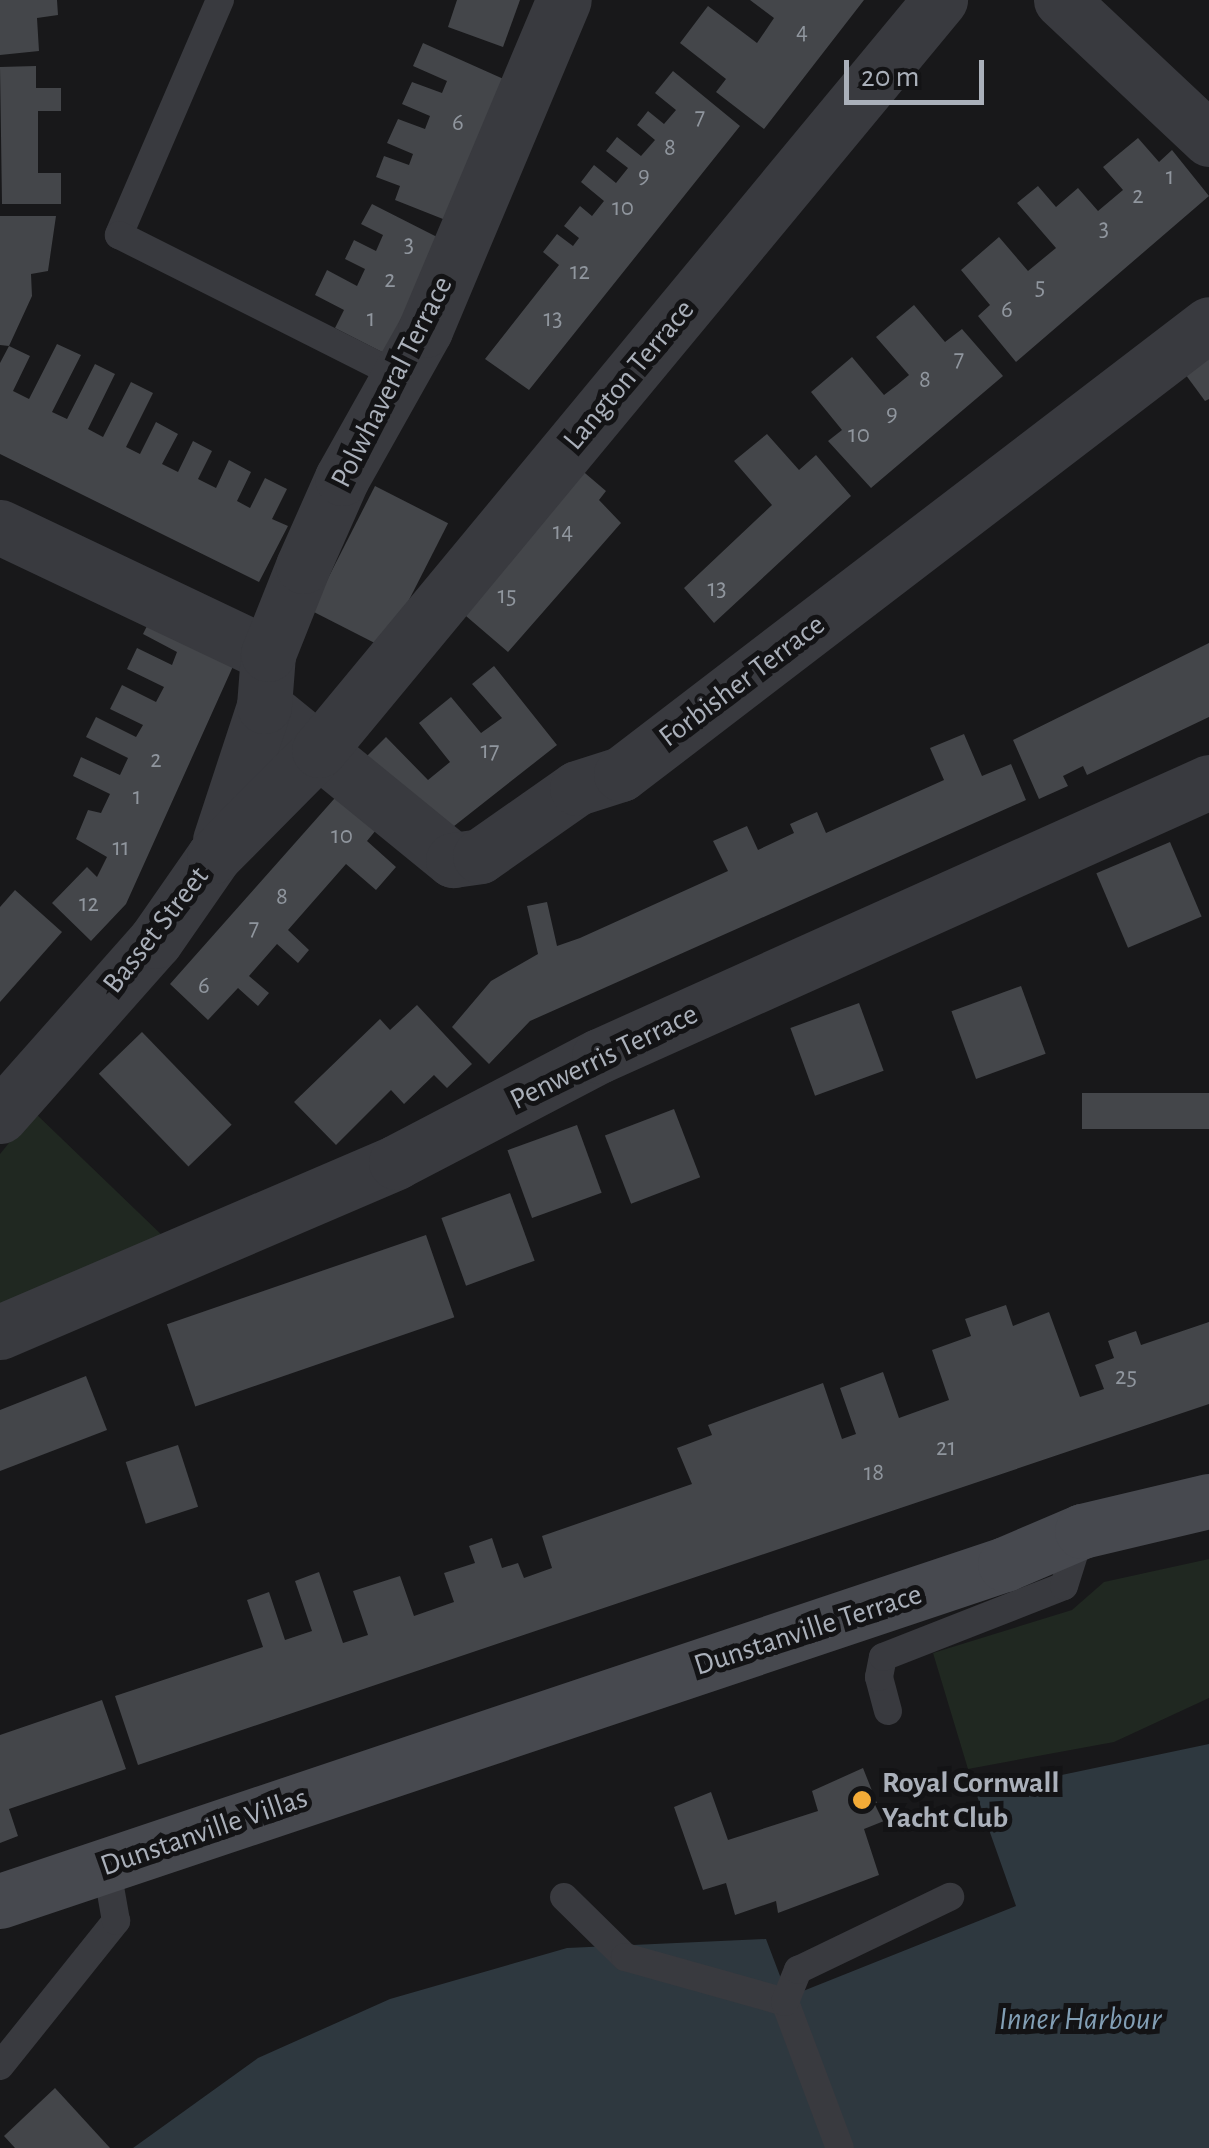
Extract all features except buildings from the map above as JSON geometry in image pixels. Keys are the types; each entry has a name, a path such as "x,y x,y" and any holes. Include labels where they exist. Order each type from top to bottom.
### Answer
{"street":[{"name":"Polwhaveral Terrace","path":"214,856 266,680 342,478 426,330 564,0"},
{"name":"Langton Terrace","path":"319,750 940,0"},
{"path":"1061,0 1209,138"},
{"name":"Forbisher Terrace","path":"0,528 266,680 319,750 453,860 480,856 577,788 621,774 1209,324"},
{"name":"Basset Street","path":"0,1116 155,941 214,856 319,750"},
{"name":"Penwerris Terrace","path":"0,1332 396,1162 598,1056 1209,782"},
{"name":"Dunstanville Terrace","path":"408,1763 1005,1564 1082,1531 1209,1500"},
{"name":"Dunstanville Villas","path":"0,1901 408,1763"}],"lane":[{"path":"220,0 119,235 399,376"},
{"path":"888,1711 878,1677 883,1657 1064,1586 1082,1531"},
{"path":"0,2066 116,1922 106,1864"},
{"path":"564,1898 625,1957 785,2002"},
{"path":"840,2148 785,2002 798,1970 950,1898"}],"shaded area":[{"path":"34,1112 166,1239 0,1309 0,1154"},
{"path":"1209,1559 1209,1698 1114,1742 968,1769 933,1653 1072,1610 1104,1582"}],"water":[{"name":"Inner Harbour","path":"1209,1744 1209,2148 133,2148 258,2058 390,1999 567,1948 766,1939 788,1997 1016,1906 976,1793"}],"place":[{"name":"Royal Cornwall Yacht Club","path":"862,1800"}]}
